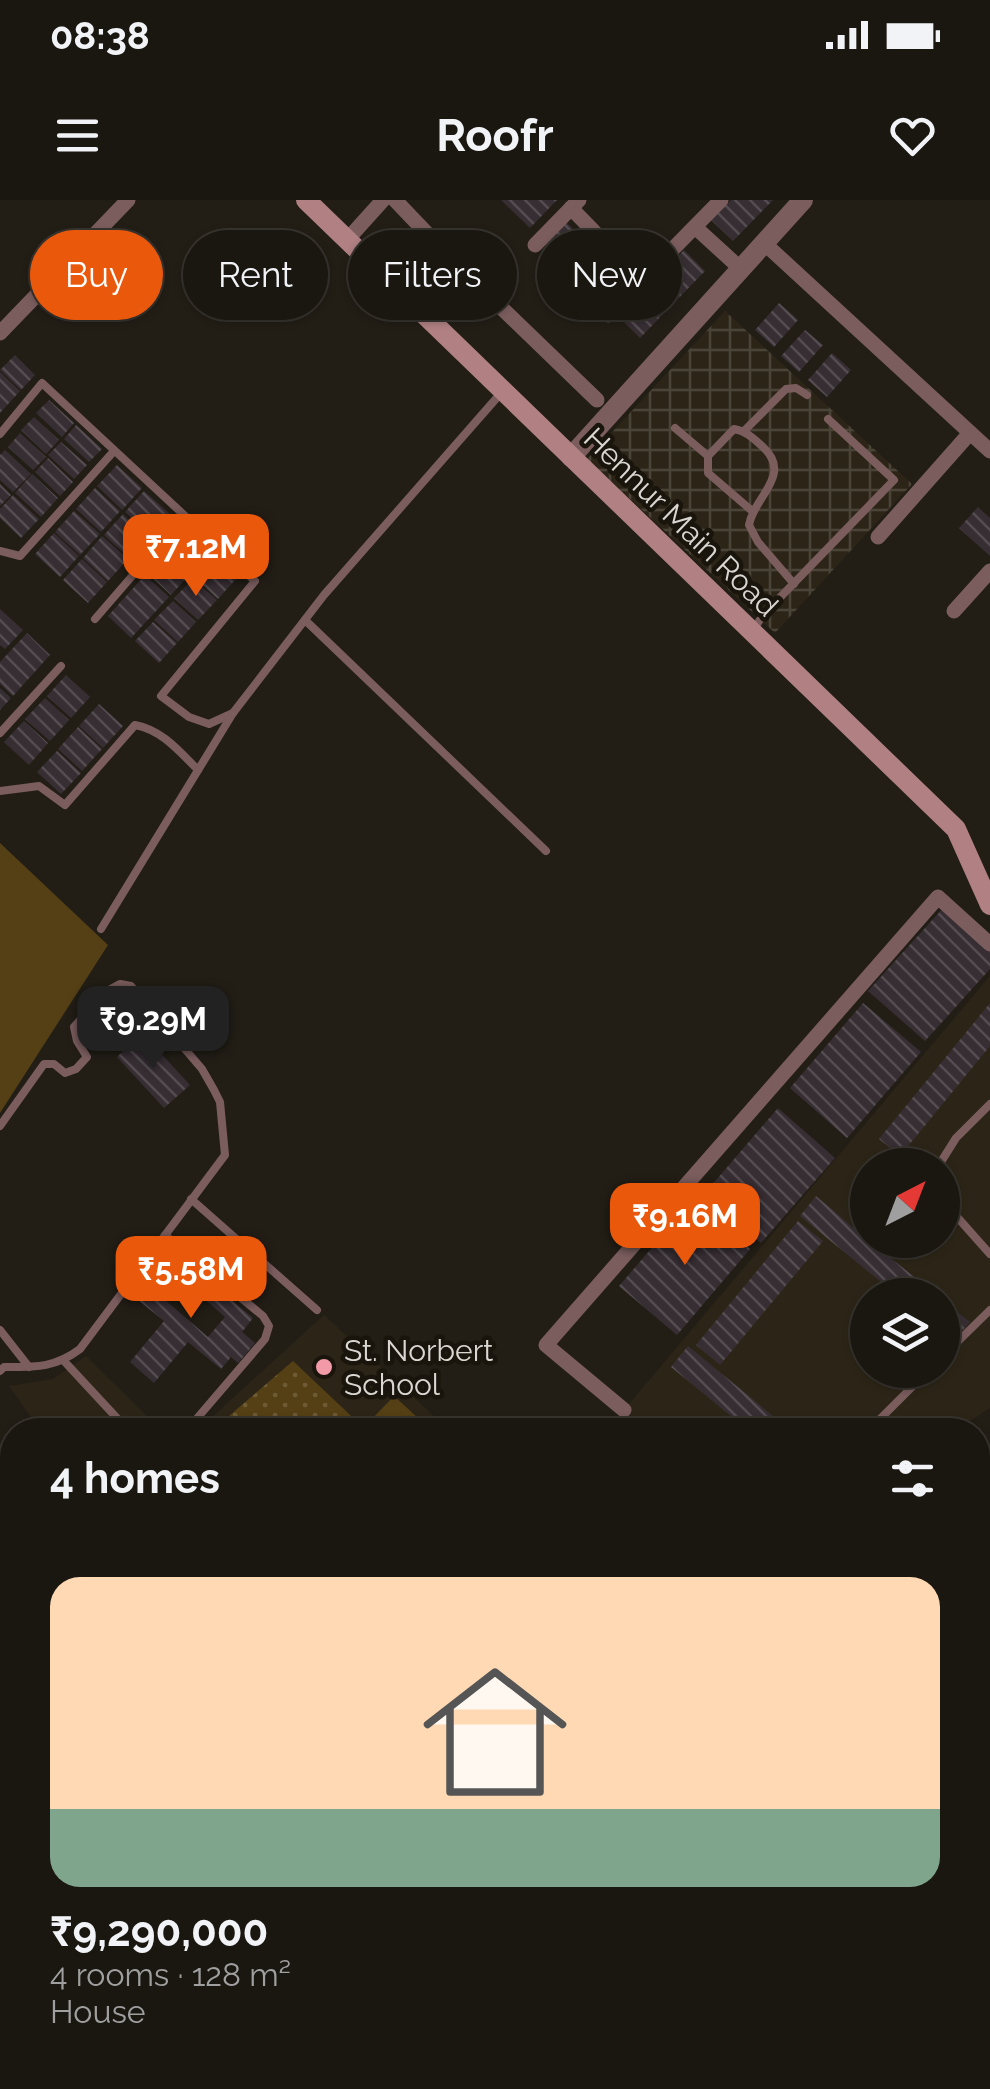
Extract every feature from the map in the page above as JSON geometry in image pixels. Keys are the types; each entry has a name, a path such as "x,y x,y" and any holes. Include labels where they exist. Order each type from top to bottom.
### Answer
{"main road":[{"name":"Hennur Main Road","path":"306,200 347,240"},
{"name":"Hennur Main Road","path":"428,320 956,830 990,905"}],"street":[{"path":"0,333 128,200"},
{"path":"347,240 382,200"},
{"path":"395,200 424,230"},
{"path":"682,240 721,200"},
{"path":"571,457 803,200"},
{"path":"535,245 575,204 598,230"},
{"path":"695,227 741,269"},
{"path":"764,244 990,451"},
{"path":"514,320 597,400"},
{"path":"878,538 970,433"},
{"path":"954,611 990,571"},
{"path":"624,1410 546,1345 938,898 990,944"}],"lane":[{"path":"0,434 42,383 256,581 161,696 189,717 210,724 233,713"},
{"path":"744,431 786,389 796,388 806,395"},
{"path":"101,928 233,713 305,620 502,391"},
{"path":"752,632 894,480 828,419"},
{"path":"675,428 708,456"},
{"path":"751,510 708,472 708,456 734,429 744,431 771,454 775,470 772,485 751,510 749,525 794,584"},
{"path":"0,551 20,556 114,450"},
{"path":"96,619 184,516"},
{"path":"305,620 546,851"},
{"path":"0,733 61,666"},
{"path":"0,791 39,786 65,806 135,725 162,736 198,770"},
{"path":"0,1126 44,1064 54,1064 65,1073 83,1064 87,1057 74,1027 105,992 120,984 131,986 202,1069 220,1102 225,1154 80,1348 50,1366 4,1367 0,1371"},
{"path":"950,1148 990,1104"},
{"path":"192,1199 318,1310"},
{"path":"960,1220 990,1254"},
{"path":"164,1235 263,1316 268,1326 266,1339 197,1418"},
{"path":"960,1339 990,1310"},
{"path":"0,1330 29,1367"},
{"path":"64,1361 117,1418"},
{"path":"881,1418 912,1388"}],"shaded area":[{"path":"725,311 912,484 775,633 587,459"},
{"path":"0,843 108,945 0,1113"},
{"path":"990,976 990,1408 975,1418 633,1418 624,1410"},
{"name":"St. Norbert School","path":"324,1315 436,1418 211,1418"},
{"name":"St. Norbert School","path":"86,1356 149,1418 32,1418 9,1386 53,1379"},
{"path":"293,1361 353,1418 231,1418"},
{"path":"394,1396 418,1418 373,1418"}],"building":[{"path":"501,200 557,200 530,228"},
{"path":"731,200 773,200 733,241 711,220"},
{"path":"682,252 705,271 682,295"},
{"path":"779,303 798,320 774,347 755,330"},
{"path":"622,320 657,320 640,338"},
{"path":"805,330 823,345 799,372 781,356"},
{"path":"832,353 851,370 827,397 808,380"},
{"path":"15,355 35,375 21,390 0,370"},
{"path":"0,372 20,391 0,413"},
{"path":"49,400 74,423 62,437 36,413"},
{"path":"34,417 59,440 46,454 21,430"},
{"path":"76,425 102,449 89,462 64,439"},
{"path":"20,433 46,457 33,470 8,447"},
{"path":"61,442 87,465 74,479 48,455"},
{"path":"5,450 31,474 13,492 0,480 0,455"},
{"path":"48,458 73,482 60,496 35,472"},
{"path":"117,465 142,488 122,510 97,486"},
{"path":"32,474 58,498 41,517 15,493"},
{"path":"0,484 11,495 0,506"},
{"path":"95,488 120,511 101,532 76,509"},
{"path":"144,491 170,514 150,535 125,512"},
{"path":"13,495 39,519 21,538 0,518 0,509"},
{"path":"978,507 990,518 990,556 959,528"},
{"path":"74,511 100,534 80,555 55,532"},
{"path":"123,514 148,537 129,558 104,535"},
{"path":"184,532 208,554 171,595 147,573"},
{"path":"54,533 79,556 60,577 35,554"},
{"path":"102,536 128,559 108,581 83,558"},
{"path":"212,558 236,579 218,599 194,577"},
{"path":"82,559 107,582 88,603 63,580"},
{"path":"145,575 169,597 131,638 108,616"},
{"path":"193,579 217,600 198,620 174,598"},
{"path":"173,601 196,622 178,642 154,620"},
{"path":"0,609 23,630 5,649 0,645"},
{"path":"153,622 177,643 159,663 135,641"},
{"path":"27,633 50,655 13,696 0,684 0,662"},
{"path":"66,675 90,697 71,718 47,696"},
{"path":"0,688 11,698 0,710"},
{"path":"45,698 69,720 50,741 25,719"},
{"path":"99,704 123,726 103,748 79,726"},
{"path":"24,721 48,743 29,765 4,742"},
{"path":"78,727 102,749 82,771 58,749"},
{"path":"57,751 81,773 61,794 37,772"},
{"path":"944,907 990,948 990,969 925,1041 868,991"},
{"path":"863,1003 921,1052 847,1138 790,1088"},
{"path":"990,1003 990,1046 907,1148 890,1148 879,1139"},
{"path":"142,1033 190,1085 164,1108 117,1057"},
{"path":"778,1108 835,1158 761,1243 704,1194"},
{"path":"816,1196 850,1225 850,1257 800,1216"},
{"path":"693,1200 750,1249 677,1335 619,1286"},
{"path":"798,1221 823,1241 720,1365 696,1345"},
{"path":"178,1255 253,1318 242,1332 255,1343 238,1363 231,1357 221,1369 188,1342 154,1383 130,1362 164,1321 133,1296 143,1284 149,1289","holes":["183,1280 225,1317 208,1337 165,1300"]},
{"path":"852,1258 891,1258 916,1278 876,1278"},
{"path":"960,1314 970,1322 960,1333"},
{"path":"688,1346 775,1418 733,1418 671,1367"}],"place":[{"name":"St. Norbert School","path":"324,1367"}]}
